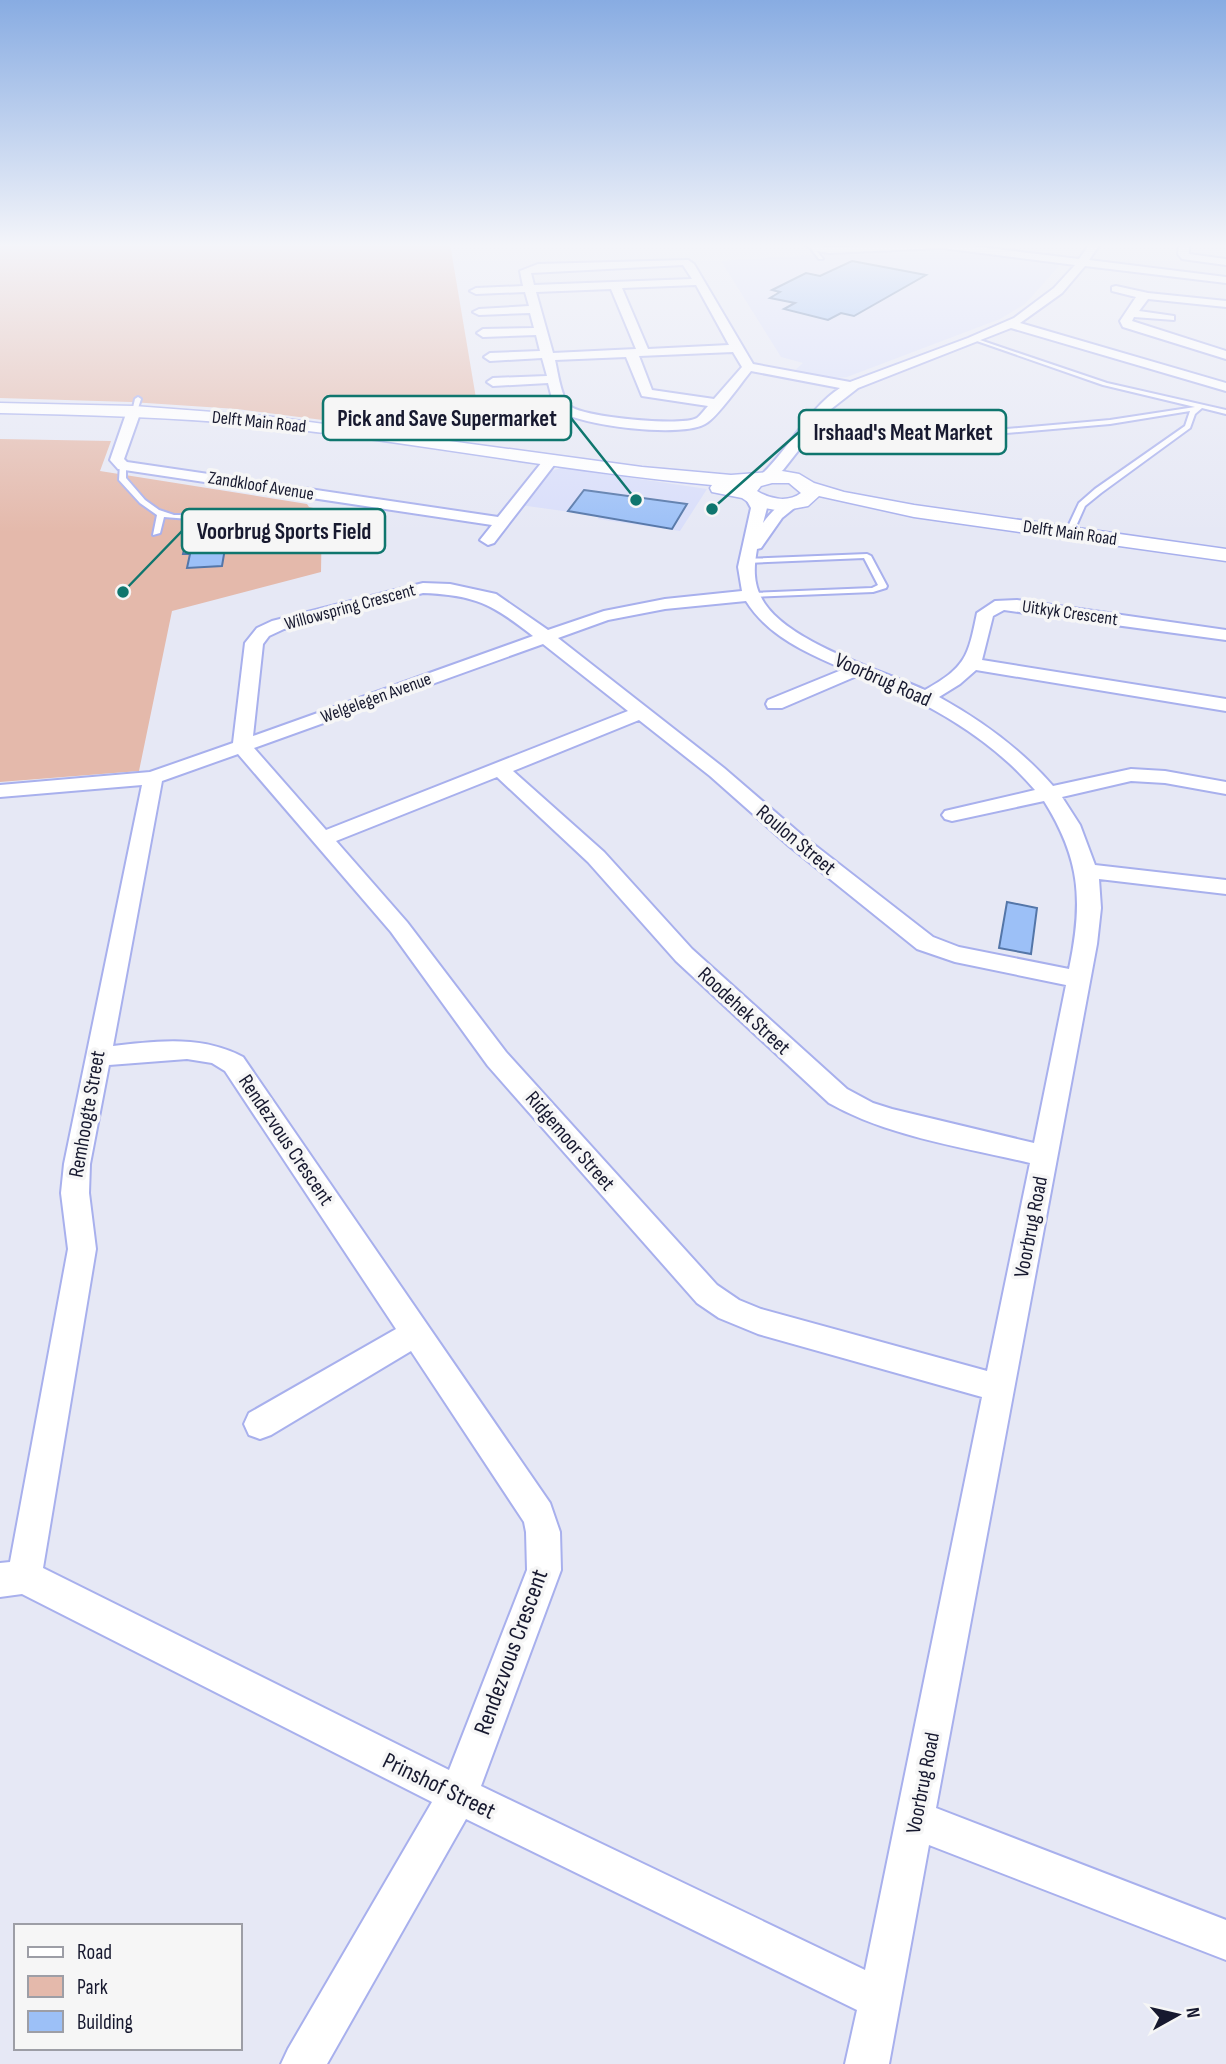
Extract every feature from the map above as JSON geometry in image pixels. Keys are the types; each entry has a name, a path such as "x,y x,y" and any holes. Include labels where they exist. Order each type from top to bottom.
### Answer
{"street":[{"path":"544,340 561,406"},
{"path":"633,340 647,393 716,404"},
{"path":"733,340 748,367 852,386"},
{"path":"751,595 746,578 759,508 747,487 763,478 802,436 822,409 852,386 883,372 975,340"},
{"path":"1066,340 1226,387"},
{"path":"1175,340 1226,355"},
{"path":"490,357 737,348"},
{"path":"512,409 561,406 575,414 682,427 699,424 748,367"},
{"path":"493,382 554,379"},
{"path":"123,466 117,460 136,405"},
{"name":"Delft Main Road","path":"0,408 136,405 642,473 731,481 784,477 801,494"},
{"path":"748,557 778,514 801,494 793,467 802,436"},
{"path":"488,540 551,460"},
{"name":"Zandkloof Avenue","path":"123,466 501,522"},
{"name":"Delft Main Road","path":"642,473 751,496 770,504 801,494 1226,555"},
{"name":"Willowspring Crescent","path":"242,746 254,643 269,628 411,589 434,587 490,598 517,615 543,637"},
{"name":"Welgelegen Avenue","path":"0,791 153,778 543,637 632,609 751,595"},
{"name":"Voorbrug Road","path":"751,595 761,610 787,633 859,669 925,697 993,739 1047,792 1072,832 1089,884 1088,923 1079,979 867,2064"},
{"name":"Uitkyk Crescent","path":"973,664 985,613 1001,605 1017,605 1226,635"},
{"name":"Roulon Street","path":"543,637 716,772 806,849 925,943 955,954 1079,979"},
{"path":"925,697 944,687 973,664 1226,705"},
{"path":"775,704 859,669"},
{"path":"323,839 641,713"},
{"name":"Ridgemoor Street","path":"242,746 399,927 498,1059 707,1294 729,1309 758,1321 999,1388"},
{"name":"Roodehek Street","path":"500,769 596,857 684,955 838,1097 865,1111 892,1119 1045,1156"},
{"path":"952,815 1131,775 1155,776 1226,788"},
{"name":"Remhoogte Street","path":"12,1579 82,1249 75,1178 153,778"},
{"path":"1086,871 1226,887"},
{"name":"Rendezvous Crescent","path":"97,1057 194,1050 219,1054 234,1064 538,1515 545,1551 544,1570 458,1795 303,2064"},
{"path":"260,1424 416,1333"},
{"name":"Prinshof Street","path":"12,1579 880,1999"},
{"path":"916,1820 1226,1940"}],"lane":[{"path":"977,340 1105,384 1199,408 1226,412"},
{"path":"914,439 1096,424 1199,408"},
{"path":"1069,533 1082,505 1139,460 1188,427 1192,413 1199,408"},
{"path":"123,466 122,478 160,516 186,517"},
{"path":"156,533 160,516"},
{"path":"748,557 867,556 883,586 873,590 751,595"}],"shaded area":[{"path":"771,340 944,340 847,377 833,378 794,371 803,363 781,357"},
{"path":"560,468 707,489 680,531 520,505 549,472"}],"green space":[{"path":"0,340 466,340 480,422 464,438 237,409 0,398"},
{"path":"0,439 111,441 100,471 307,504 322,510 321,572 172,611 139,771 0,782"}],"building":[{"path":"584,490 687,504 672,529 568,511"},
{"path":"229,525 222,566 187,568 190,554 183,554 189,527"},
{"path":"1007,902 1037,908 1031,954 999,948"}],"place":[{"name":"Pick and Save Supermarket","path":"636,500"},
{"name":"Irshaad's Meat Market","path":"712,509"},
{"name":"Voorbrug Sports Field","path":"123,592"}]}
